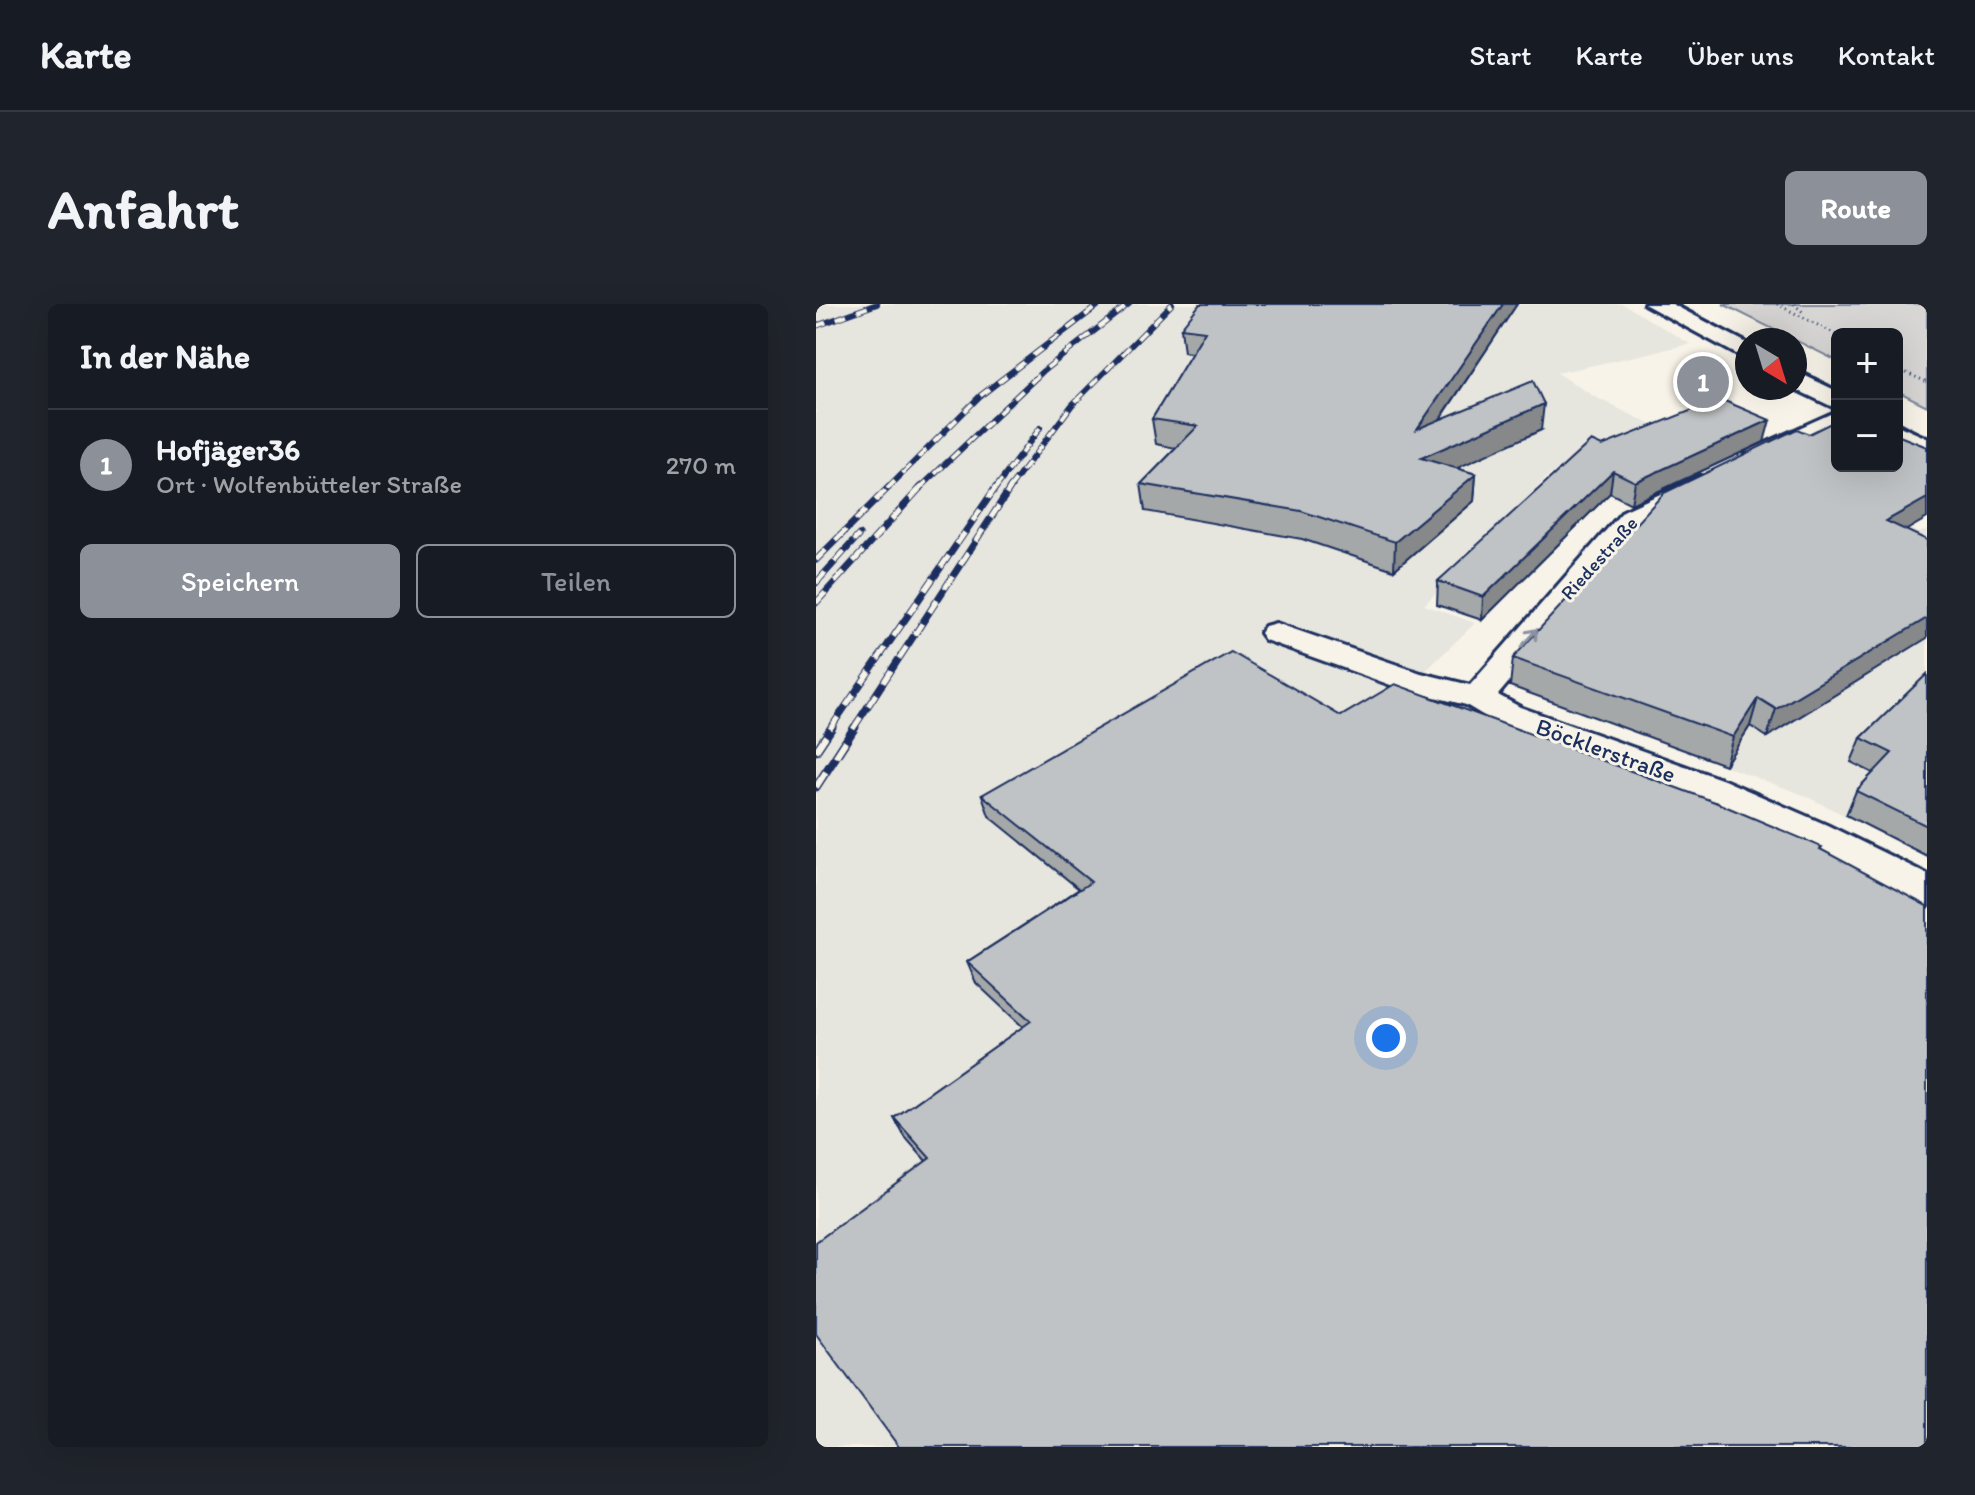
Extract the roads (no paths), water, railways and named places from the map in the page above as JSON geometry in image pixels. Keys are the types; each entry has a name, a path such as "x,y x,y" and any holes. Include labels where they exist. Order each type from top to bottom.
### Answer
{"main road":[{"path":"1655,304 1735,347"},
{"path":"1704,304 1732,318"},
{"path":"1807,385 1835,400"},
{"path":"1903,436 1927,449"}],"street":[{"name":"Riedestraße","path":"1478,697 1633,517 1831,421"},
{"name":"Böcklerstraße","path":"1276,633 1411,681 1478,697 1508,715 1711,789 1813,834 1927,892"}],"tram line":[{"path":"1677,304 1735,335"},
{"path":"1807,373 1831,386"},
{"path":"1903,424 1927,437"}],"railway":[{"path":"816,326 877,304"},
{"path":"816,560 980,396 1100,304"},
{"path":"920,488 1043,371 1129,304"},
{"path":"1009,489 1072,405 1172,304"},
{"path":"995,489 1040,428"},
{"path":"830,729 996,487"},
{"path":"853,729 1011,487"},
{"path":"816,603 920,488"},
{"path":"816,583 859,535"},
{"path":"816,751 832,727"},
{"path":"816,787 855,727"}],"place":[{"name":"Hofjäger36","path":"1703,382"}]}
